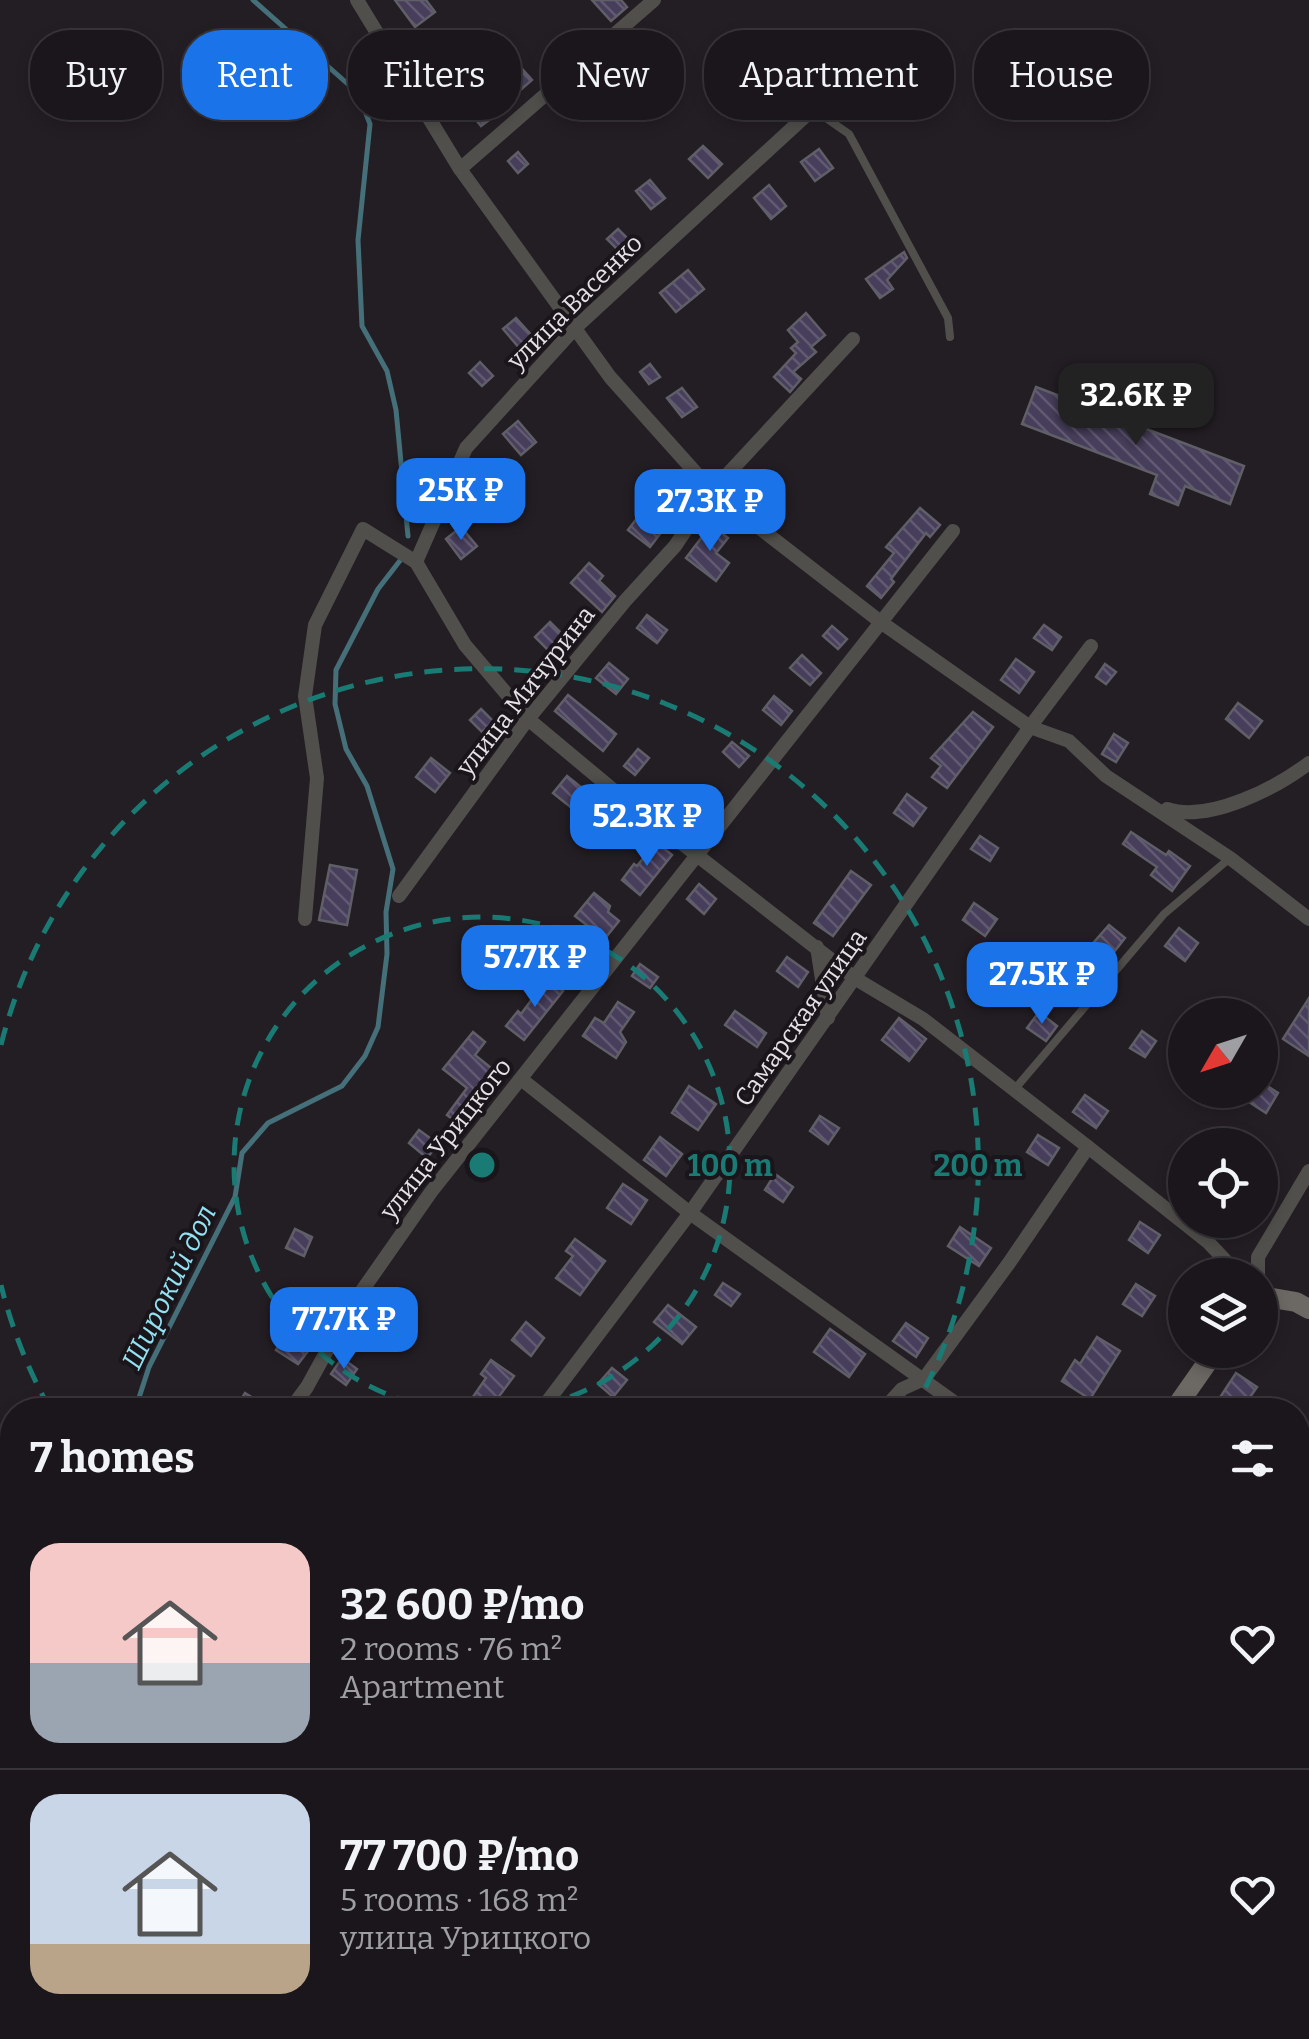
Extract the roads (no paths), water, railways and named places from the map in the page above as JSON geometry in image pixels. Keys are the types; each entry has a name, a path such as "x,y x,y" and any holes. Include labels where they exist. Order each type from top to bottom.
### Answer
{"main road":[{"path":"1278,1299 1309,1309"},
{"path":"1182,1398 1203,1368"}],"street":[{"path":"357,0 460,170 574,328 610,376 712,491 882,623 1030,727 1070,741 1106,776 1230,858 1309,919"},
{"path":"460,170 654,0"},
{"name":"улица Васенко","path":"416,562 466,448 574,328 801,120"},
{"name":"улица Мичурина","path":"398,896 528,719 675,546 712,491 852,340"},
{"path":"305,919 317,778 305,696 315,625 363,529 416,562 466,644 528,719 856,980 923,1020 1088,1147 1208,1242 1223,1258"},
{"name":"улица Урицкого","path":"299,1398 352,1305 430,1192 953,531"},
{"name":"Самарская улица","path":"550,1398 690,1214 1030,727 1091,646"},
{"path":"1152,804 1178,813 1218,810 1286,780 1309,763"},
{"path":"817,947 828,1018"},
{"path":"521,1079 690,1214 950,1398"},
{"path":"893,1398 902,1389 924,1379 1009,1264 1088,1147"},
{"path":"1258,1258 1309,1171"}],"lane":[{"path":"829,120 849,134 948,318 950,337"},
{"path":"1014,1090 1164,914 1230,858"}],"waterway":[{"name":"Широкий дол","path":"253,0 358,93 370,124 358,240 362,326 387,371 396,410 408,536"},
{"name":"Широкий дол","path":"139,1398 149,1367 235,1197 242,1153 268,1123 342,1086 365,1056 378,1027 393,869 367,786 346,749 335,704 336,670 378,589 402,558"}]}
